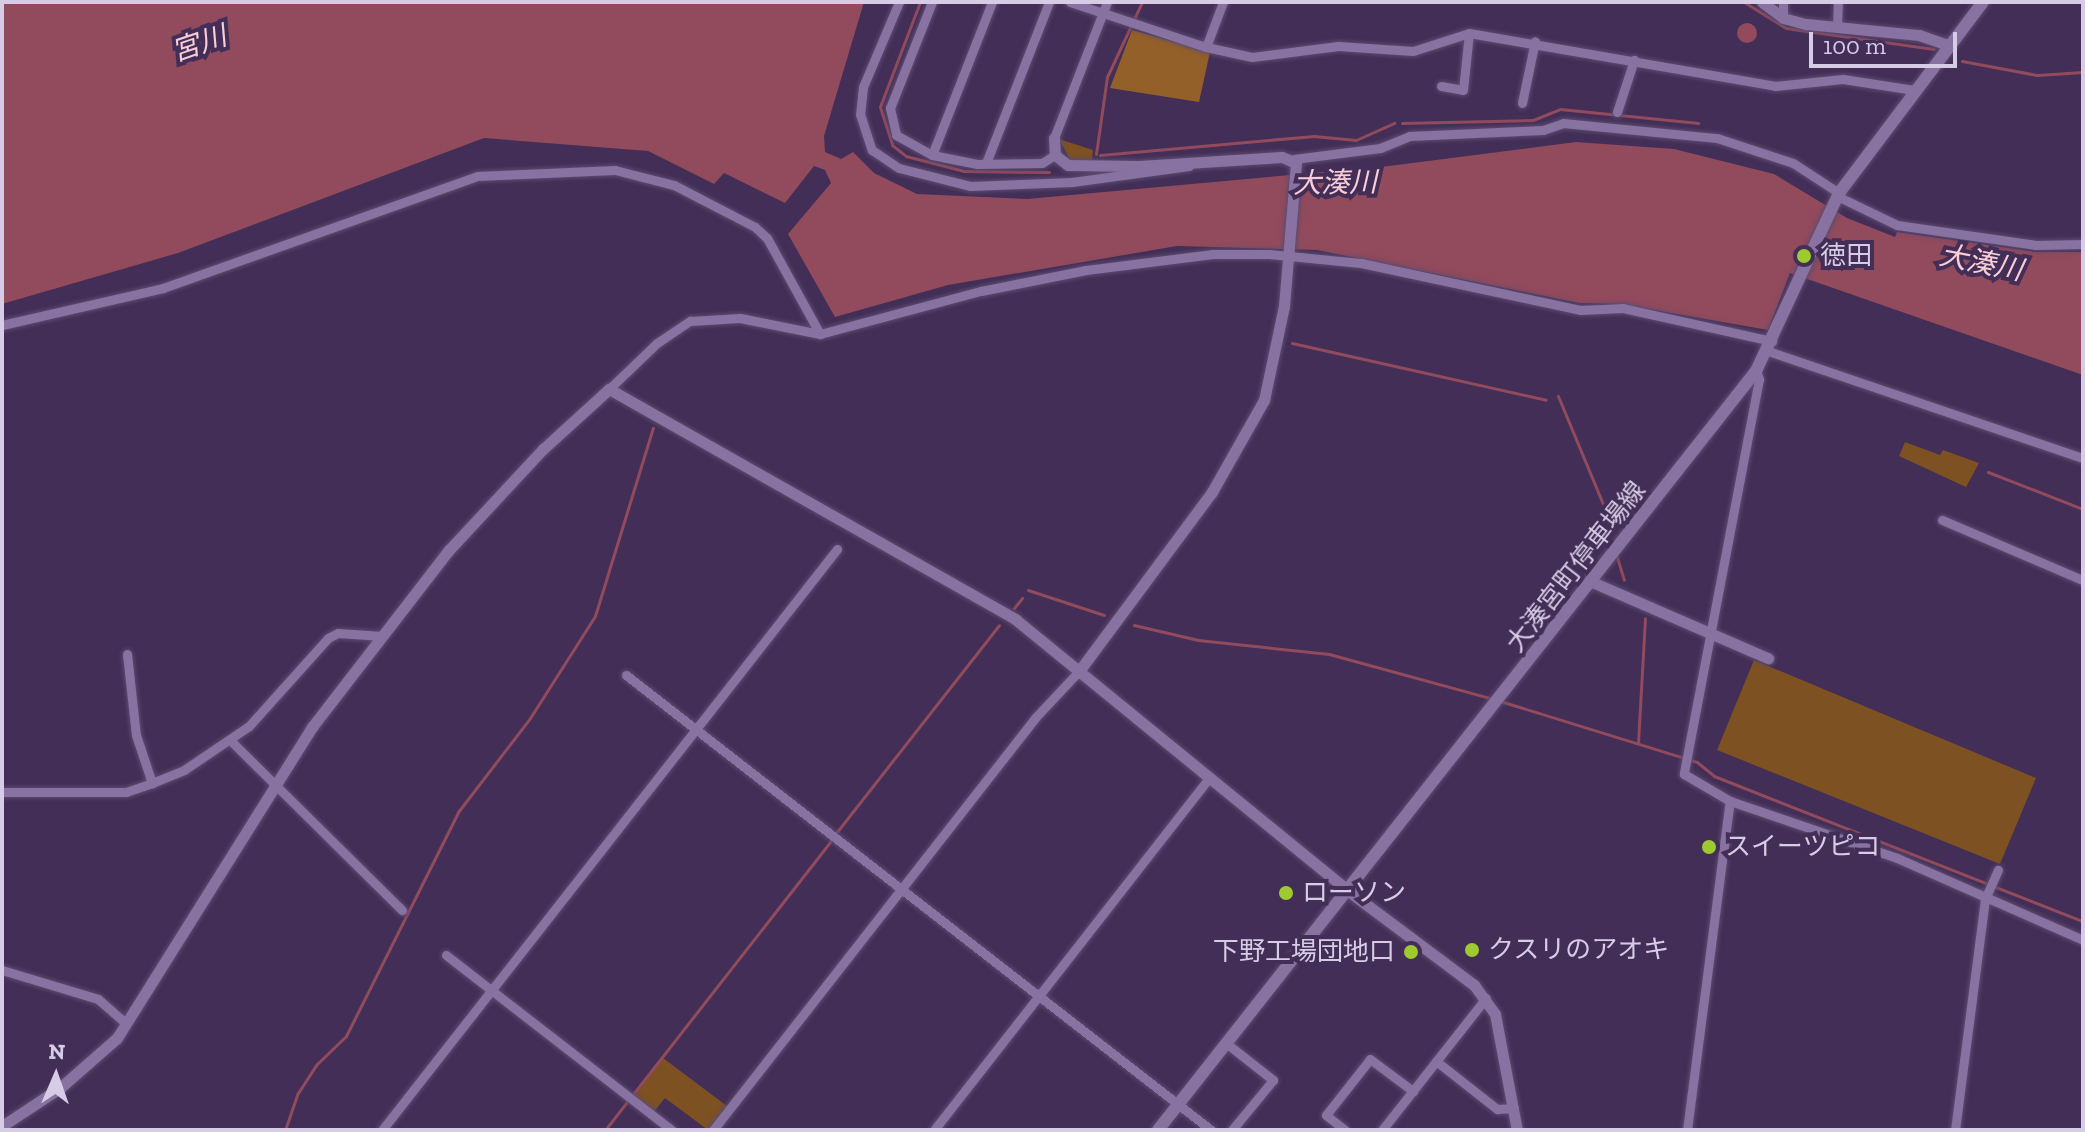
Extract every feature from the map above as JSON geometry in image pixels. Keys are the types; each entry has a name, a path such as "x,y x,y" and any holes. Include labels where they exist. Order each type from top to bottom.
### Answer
{"main road":[{"name":"大湊宮町停車場線","path":"1158,1130 1756,371 1837,196 1983,2"}],"street":[{"path":"899,2 863,87 860,114 872,150 899,168 970,186 1117,178 1198,163"},
{"path":"932,2 890,108 890,121 909,146 932,155 986,163 1042,163 1055,155"},
{"path":"932,155 992,2"},
{"path":"986,163 1049,2"},
{"path":"1070,2 1137,27 1252,57 1338,46 1413,51 1469,33 1535,41 1775,86 1843,79 1914,90"},
{"path":"1107,2 1054,138 1055,155 1068,165 1295,164 1380,148 1409,136 1543,130 1563,123 1717,138 1793,163 1837,196 1897,225 2035,245 2083,244"},
{"path":"1206,47 1223,2"},
{"path":"1762,2 1783,18 1919,35 1948,45"},
{"path":"1783,2 1783,18"},
{"path":"1837,27 1838,2"},
{"path":"1441,86 1463,90 1469,33"},
{"path":"1522,103 1535,41"},
{"path":"1617,112 1634,60"},
{"path":"713,1130 1035,718 1079,671 1212,492 1255,420 1277,355 1295,164"},
{"path":"2,325 163,288 477,176 615,170 674,185 755,227 767,238 820,334"},
{"path":"2,1126 92,1062 126,1023 274,781 459,539 543,449 657,343 690,321 740,318 820,334 981,291 1086,270 1213,254 1288,255 1361,263 1580,310 1623,308 1770,346 2083,458"},
{"path":"1756,371 1759,379 1683,764 1687,779 1730,801 1897,858 2083,940"},
{"path":"609,389 897,556 988,602 1079,671 1347,890 1486,998 1503,1039 1517,1130"},
{"path":"1942,520 2083,580"},
{"path":"382,1130 837,549"},
{"path":"1592,582 1709,636 1768,658"},
{"path":"2,792 126,792 152,783 230,740 263,713 328,638 338,633 382,636"},
{"path":"127,654 136,735 152,783"},
{"path":"626,675 1211,1130"},
{"path":"230,740 402,910"},
{"path":"934,1130 1210,777"},
{"path":"1687,1130 1730,801"},
{"path":"1955,1130 1985,899 1998,870"},
{"path":"446,955 672,1130"},
{"path":"2,970 98,999 126,1023"},
{"path":"1382,1130 1486,998"},
{"path":"1226,1043 1273,1080 1232,1130"},
{"path":"1345,1130 1326,1115 1370,1059 1413,1091"},
{"path":"1436,1061 1497,1109 1514,1108"}],"shaded area":[{"path":"1132,30 1210,52 1199,102 1110,88"},
{"path":"1059,139 1093,150 1092,160 1070,160"},
{"path":"1905,442 1940,455 1943,450 1979,463 1966,487 1899,456"},
{"path":"1754,660 2036,778 2000,864 1717,750"},
{"path":"663,1058 727,1106 708,1130 665,1098 653,1113 633,1098"}],"water":[{"path":"2,2 864,2 824,136 825,152 841,159 853,152 874,173 917,194 1027,199 1389,166 1576,142 1674,149 1774,174 1847,218 1895,237 1897,232 2035,252 2083,252 2083,375 1790,273 1768,330 1620,304 1579,303 1317,250 1177,246 948,285 835,317 788,234 831,183 825,170 814,166 785,203 724,173 714,184 648,151 484,138 178,253 2,304"},
{"path":"1747,23 1754,26 1757,33 1754,40 1747,43 1740,40 1737,33 1740,26"}],"waterway":[{"path":"920,2 880,107 892,145 906,156 964,171 1049,172"},
{"path":"1096,154 1107,77 1142,2"},
{"path":"1744,2 1786,28 1934,49"},
{"path":"1962,61 2037,75 2083,72"},
{"path":"1402,123 1533,120 1560,109 1698,123"},
{"path":"1100,155 1314,136 1356,140 1394,123"},
{"path":"1292,343 1546,400"},
{"path":"1558,396 1612,526"},
{"path":"285,1130 298,1093 317,1064 346,1036 458,812 530,718 595,616 653,428"},
{"path":"1988,472 2083,509"},
{"path":"1616,554 1624,580"},
{"path":"1028,590 1104,615"},
{"path":"1014,608 1022,598"},
{"path":"1638,743 1645,618"},
{"path":"836,833 999,625"},
{"path":"1134,625 1198,640 1329,654 1493,699"},
{"path":"1500,701 1697,762 1714,776 2083,921"},
{"path":"605,1130 832,839"}],"place":[{"name":"徳田","path":"1804,256"},
{"name":"スイーツピコ","path":"1709,847"},
{"name":"ローソン","path":"1286,893"},
{"name":"クスリのアオキ","path":"1472,950"},
{"name":"下野工場団地口","path":"1411,952"}],"water label":[{"name":"宮川","path":"199,44"},
{"name":"大湊川","path":"1335,183"},
{"name":"大湊川","path":"1981,263"}]}
